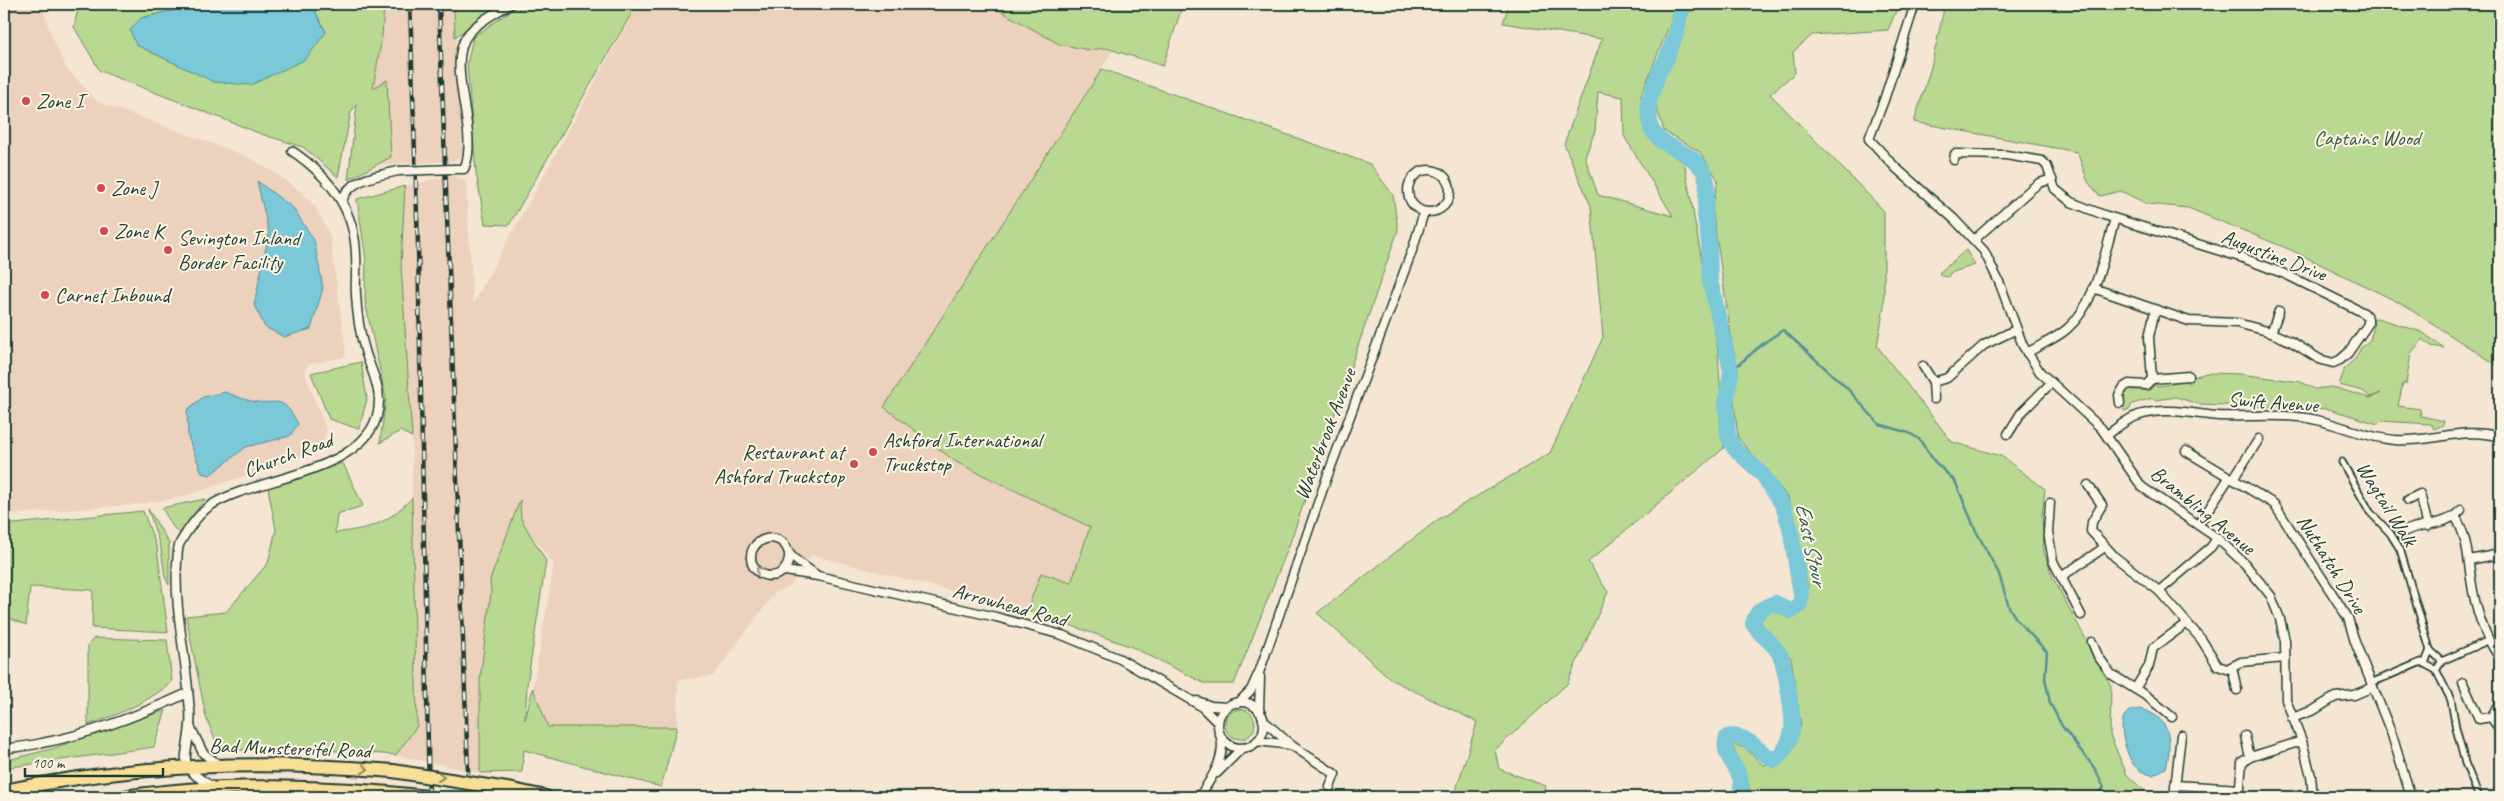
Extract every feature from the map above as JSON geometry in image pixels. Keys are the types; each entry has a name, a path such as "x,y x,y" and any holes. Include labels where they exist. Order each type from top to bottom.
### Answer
{"highway":[{"name":"Bad Munstereifel Road","path":"4,791 111,772 186,766 320,765 393,771 546,797"},
{"name":"Bad Munstereifel Road","path":"125,797 217,789 320,789 428,797"}],"street":[{"path":"342,202 346,192 377,175 464,169 469,148 460,75 461,50 468,34 473,29 510,4"},
{"name":"Brambling Avenue","path":"1915,4 1884,100 1868,139 1974,239 1984,252 2000,284 2015,330 2026,353 2051,383 2107,434 2142,487 2217,538 2245,564 2271,596 2283,630 2286,700 2302,741 2311,776 2313,797"},
{"name":"Church Road","path":"186,766 185,751 190,726 188,693 175,592 178,545 191,526 209,506 240,492 321,465 354,448 369,432 378,410 378,392 360,329 357,311 355,238 342,202 327,180 292,151"},
{"name":"Augustine Drive","path":"1954,160 1955,154 2035,159 2046,163 2055,188 2064,198 2115,219 2153,229 2206,248 2221,250 2270,268 2332,296 2368,318 2364,332 2348,354 2336,363 2319,359 2302,347 2271,333 2237,323 2189,321 2092,288"},
{"path":"1430,170 1442,174 1447,180 1450,194 1444,206 1431,212 1424,212 1412,204 1408,190 1413,177 1418,173 1430,170"},
{"path":"1974,239 2039,183 2052,179"},
{"name":"Waterbrook Avenue","path":"1238,702 1251,690 1260,670 1326,480 1414,248 1424,212"},
{"path":"2026,353 2058,336 2076,320 2092,288 2115,219"},
{"path":"2152,380 2149,337 2155,310"},
{"path":"2271,333 2279,312"},
{"path":"1932,382 1947,378 1979,349 2015,330"},
{"path":"1922,366 1932,382 1934,399"},
{"path":"2120,403 2119,395 2124,387 2129,384 2146,384 2152,380 2190,376"},
{"path":"2008,434 2031,402 2051,383"},
{"name":"Swift Avenue","path":"2107,434 2133,417 2170,410 2216,416 2296,417 2317,420 2374,437 2392,440 2425,439 2462,432 2500,437"},
{"path":"2016,421 2024,427"},
{"path":"2199,524 2259,439"},
{"name":"Nuthatch Drive","path":"2186,451 2270,501 2348,618 2355,642 2401,760 2411,797"},
{"name":"Wagtail Walk","path":"2342,462 2370,512 2390,533 2400,549 2430,650"},
{"path":"2088,485 2102,505 2092,522 2091,531 2100,538 2105,547 2160,591 2187,623 2218,666 2222,669 2232,667 2241,662 2285,658"},
{"path":"2408,500 2420,494 2428,526"},
{"path":"2050,503 2048,532 2053,561 2082,615"},
{"path":"2400,534 2406,530 2428,526 2458,513 2469,560 2476,605 2489,640 2500,658"},
{"path":"772,538 783,543 789,553 788,565 785,570 773,576 760,574 752,563 752,550 760,541 772,538"},
{"path":"2160,591 2211,547 2217,538"},
{"path":"2061,578 2105,547"},
{"name":"Arrowhead Road","path":"789,553 818,576"},
{"path":"2469,560 2500,554"},
{"name":"Arrowhead Road","path":"785,570 996,617 1062,636 1120,659 1201,706 1218,723"},
{"path":"2135,689 2149,666 2152,648 2187,623"},
{"path":"2436,670 2442,661 2489,640"},
{"path":"2092,642 2098,656 2111,674 2135,689 2172,717"},
{"path":"2292,718 2314,710 2335,696 2354,695 2372,685 2425,663 2430,650 2442,661"},
{"path":"2425,663 2436,670 2453,704 2456,728 2465,763 2479,797"},
{"path":"2232,667 2237,690"},
{"name":"Waterbrook Avenue","path":"1259,711 1260,670"},
{"path":"2463,683 2477,720 2491,717 2500,703"},
{"path":"4,749 41,744 90,730 153,710 188,693"},
{"name":"Arrowhead Road","path":"1184,696 1211,706 1227,707"},
{"path":"1199,797 1209,782 1222,752 1218,723 1221,714 1227,707 1238,702 1250,704 1259,711 1263,720 1263,731 1257,741"},
{"path":"2491,717 2500,730"},
{"path":"1263,720 1291,745 1335,774 1330,787"},
{"name":"Church Road","path":"190,726 203,752 219,765"},
{"path":"2174,797 2181,735"},
{"path":"1221,736 1228,744 1242,748"},
{"path":"2245,736 2250,757"},
{"path":"1209,782 1242,748 1257,741 1291,745"},
{"path":"2239,797 2240,767 2242,762 2250,757 2302,741"},
{"path":"186,766 198,778 217,789"},
{"path":"2175,785 2240,789"}],"shaded area":[{"name":"Sevington Inland Border Facility","path":"4,4 42,4 49,29 66,68 98,102 244,155 277,174 300,191 316,208 330,236 346,352 344,357 309,364 304,371 327,432 323,442 298,458 182,497 140,504 4,515"},
{"path":"384,4 454,4 463,155 454,161 376,165 373,88 382,37"},
{"path":"638,4 1030,4 1112,52 886,407 956,462 1090,527 1071,583 1041,573 1027,610 811,555 791,585 775,593 713,676 678,680 677,727 548,727 533,688 554,565 528,530 491,592 480,679 480,773 396,755 386,712 398,512 412,498 412,437 401,265 405,186 452,175 466,182 473,304"}],"green space":[{"path":"79,4 213,4 196,5 141,18 326,32 311,4 384,4 382,37 373,88 387,80 391,157 348,180 357,104 351,112 338,177 303,147 264,135 100,71 74,27"},
{"path":"454,4 503,4 455,37"},
{"path":"520,4 637,4 509,225 485,224 476,172 467,64 473,37"},
{"path":"988,4 1183,4 1163,66 1106,48 1089,50 1059,44"},
{"path":"1509,4 1678,4 1641,95 1653,142 1684,161 1718,351 1724,448 1588,562 1608,592 1567,684 1495,750 1499,769 1546,786 1543,797 1454,797 1477,722 1392,680 1317,613 1440,518 1550,453 1603,337 1591,206 1564,144 1602,39 1503,23","holes":["1598,92 1623,97 1624,136 1673,216 1598,195 1585,157 1595,131"]},
{"path":"1697,4 1899,4 1888,30 1812,35 1793,52 1795,73 1770,94 1884,211 1884,307 1877,346 1952,442 2001,456 2045,489 2042,516 2044,552 2053,578 2111,686 2110,735 2127,775 2151,797 1749,797 1746,778 1732,744 1745,748 1763,765 1781,763 1801,726 1791,658 1759,624 1767,612 1775,609 1788,618 1801,614 1808,587 1788,497 1738,438 1733,392 1735,362 1712,208 1718,180 1700,152 1664,131 1655,103 1684,17"},
{"name":"Captains Wood","path":"1945,4 2500,4 2500,23 2495,58 2500,66 2500,367 2400,303 2291,250 2188,208 2147,204 2121,191 2100,196 2088,182 2077,152 1914,122 1931,67"},
{"path":"1102,69 1370,164 1393,195 1398,230 1290,543 1234,684 1206,684 1132,647 1027,610 1041,573 1071,583 1090,527 956,462 884,407"},
{"path":"405,186 401,265 412,437 400,431 380,443 386,398 365,302 366,260 357,199"},
{"path":"1966,250 1975,265 1950,273 1948,277 1941,276 1939,273"},
{"path":"2377,318 2422,332 2444,348 2431,346 2423,339 2411,353 2406,384 2403,383 2398,406 2420,409 2421,416 2444,421 2443,425 2434,429 2431,424 2381,421 2378,424 2329,409 2198,404 2176,397 2156,400 2153,398 2132,404 2130,409 2124,411 2125,390 2129,388 2132,390 2150,390 2156,383 2157,386 2167,385 2181,379 2190,384 2193,377 2207,373 2240,374 2301,382 2315,389 2332,387 2370,398 2381,393 2370,397 2363,391 2339,385 2345,368 2370,340 2374,326 2372,319"},
{"path":"361,362 367,399 359,429 329,419 311,373"},
{"path":"343,463 363,506 337,514 335,533 369,527 386,520 412,498 417,726 396,755 341,751 219,750 206,717 186,616 226,612 268,563 276,530 268,488"},
{"path":"205,499 180,534 173,527 162,508"},
{"path":"520,500 521,519 546,561 527,685 525,720 533,688 548,727 677,727 661,787 524,750 522,772 480,773 480,679 491,592 490,580"},
{"path":"148,509 169,543 169,585 165,577 161,549"},
{"path":"143,511 157,548 168,632 92,628 93,590 30,587 26,625 4,616 4,525"},
{"path":"94,638 167,640 172,682 153,696 132,707 88,725 88,645"},
{"path":"1240,709 1250,714 1255,724 1250,734 1240,739 1230,734 1225,724 1230,714"},
{"path":"166,710 154,747 4,768 4,761 51,749"}],"water":[{"path":"311,4 326,32 306,59 251,85 214,82 136,45 130,30 141,18 196,5"},
{"path":"257,181 293,208 314,240 323,288 311,329 284,337 265,327 254,305 269,233"},
{"path":"225,392 251,401 278,402 283,404 298,424 290,436 246,447 210,475 202,473 188,437 187,410 203,397"},
{"path":"2139,709 2149,712 2163,723 2169,739 2166,768 2153,775 2142,772 2133,764 2122,733 2125,715"}],"waterway":[{"name":"East Stour","path":"1685,4 1680,15 1677,31 1665,62 1659,71 1648,104 1651,129 1660,140 1693,159 1704,171 1707,182 1705,215 1709,242 1710,280 1731,371 1726,402 1728,436 1734,448 1763,475 1783,506 1790,527 1801,594 1799,605 1794,610 1791,611 1775,603 1761,610 1754,620 1753,624 1756,628 1779,653 1786,679 1792,730 1786,746 1775,760 1747,740 1734,736 1727,737 1727,753 1740,777 1741,797"},
{"path":"1731,371 1765,342 1783,330 1847,388 1879,424 1909,433 1919,439 1935,462 1955,481 1975,529 1999,574 2009,607 2016,619 2047,652 2045,678 2050,703 2062,726 2095,769 2104,787 2097,797"}],"railway":[{"path":"410,4 418,245 429,797"},
{"path":"439,4 469,797"}],"place":[{"name":"Zone I","path":"26,101"},
{"name":"Zone J","path":"101,188"},
{"name":"Zone K","path":"104,231"},
{"name":"Sevington Inland Border Facility","path":"168,250"},
{"name":"Carnet Inbound","path":"45,295"},
{"name":"Ashford International Truckstop","path":"873,452"},
{"name":"Restaurant at Ashford Truckstop","path":"854,464"}]}
